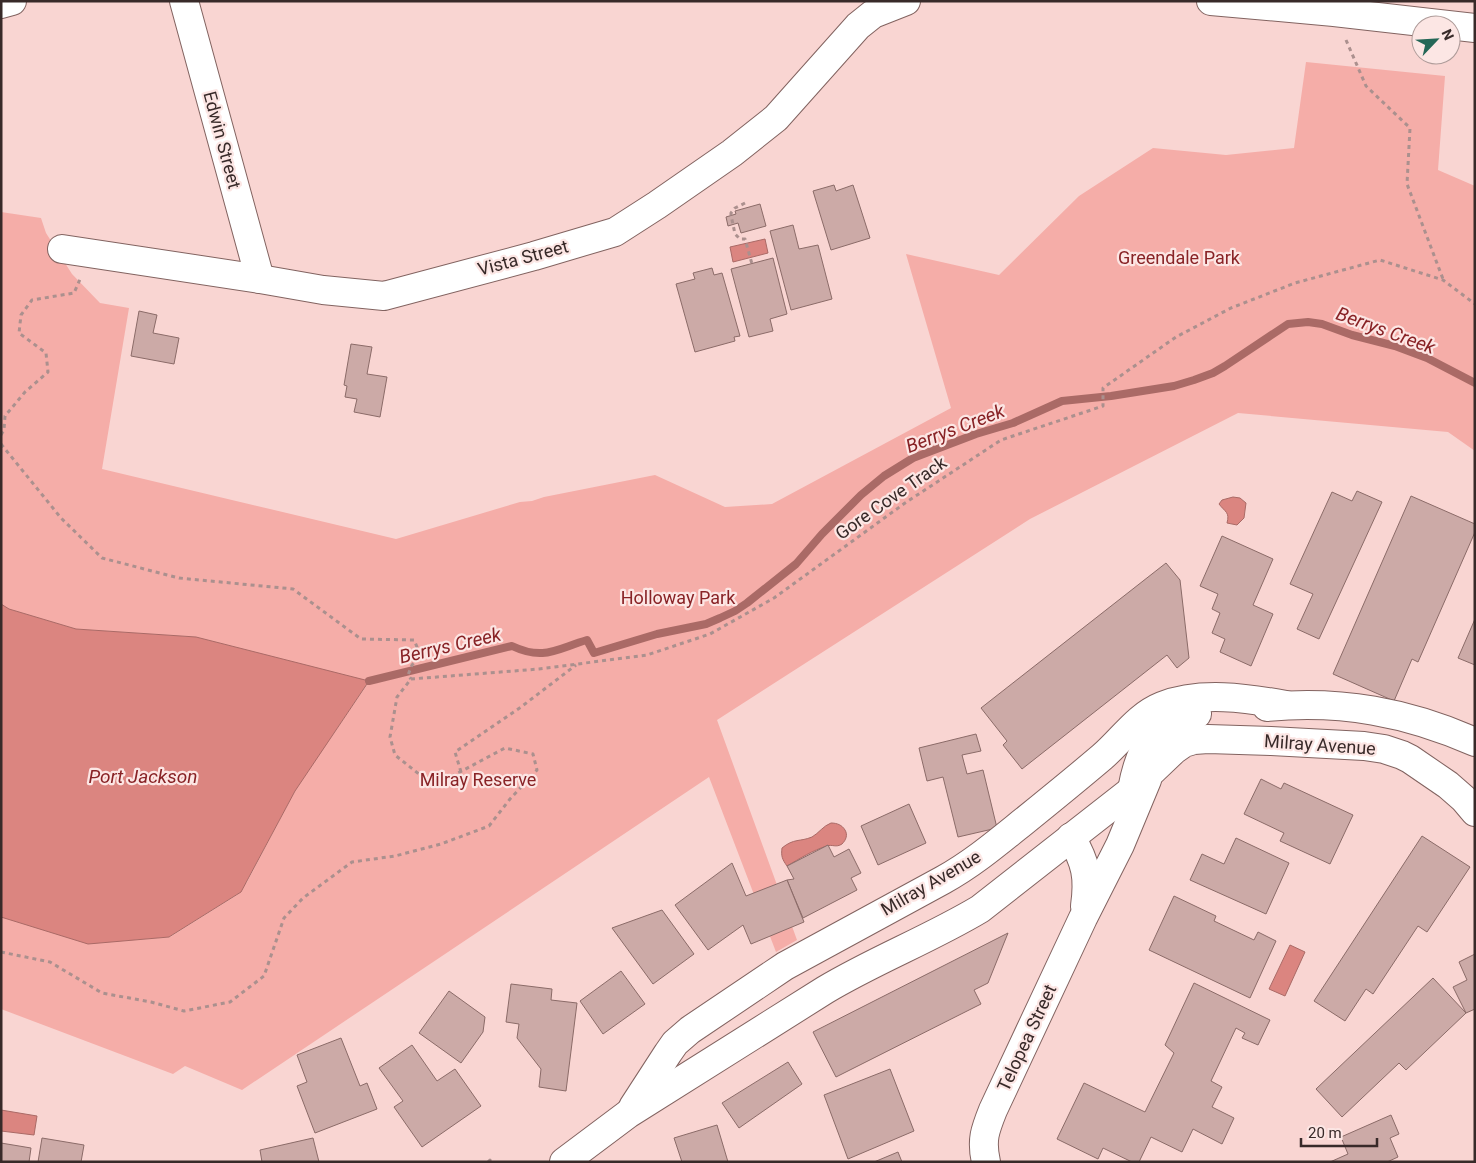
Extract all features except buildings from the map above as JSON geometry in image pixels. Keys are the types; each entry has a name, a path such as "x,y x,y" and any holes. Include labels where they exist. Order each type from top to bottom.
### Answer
{"street":[{"path":"1,4 12,1"},
{"name":"Edwin Street","path":"184,1 260,279"},
{"name":"Vista Street","path":"62,249 323,290 384,296 534,256 615,232 657,205 776,118 858,26 873,14 906,1"},
{"path":"1211,1 1334,12 1475,28"},
{"name":"Milray Avenue","path":"628,1114 675,1043 690,1030 785,966 966,867 1090,767 1146,714 1171,703 1209,697 1244,698 1286,705"},
{"name":"Milray Avenue","path":"1140,782 1136,769 1140,758 1157,732 1167,724 1186,716 1286,705 1343,706 1407,717 1464,737 1475,763"},
{"name":"Milray Avenue","path":"564,1162 628,1114 838,982 980,909 1140,782 1184,743 1199,739 1271,741 1370,747 1394,752 1410,760 1453,789 1475,812"},
{"name":"Telopea Street","path":"986,1162 983,1140 989,1120 1083,918 1120,846 1140,782"},
{"name":"Telopea Street","path":"1071,838 1083,861 1087,878 1083,918"}],"path":[{"path":"1334,12 1366,86 1410,128 1407,184 1443,280"},
{"path":"745,203 735,208 731,213 735,234 740,239 745,239 752,264"},
{"path":"1,434 4,430 5,416 25,392 48,372 46,353 19,333 21,315 32,300 74,293 82,275 62,249"},
{"name":"Gore Cove Track","path":"410,677 539,669 647,655 710,634 774,598 905,503 1001,440 1103,406 1103,388 1176,337 1231,308 1295,283 1380,260 1443,280 1475,304"},
{"path":"1,444 61,518 102,558 179,578 293,589 361,639 414,640 421,656 412,665 410,677 397,697 390,737 395,755 425,779 443,781 505,748 533,754 537,770 510,798 489,826 441,844 395,856 352,862 303,898 284,918 264,976 230,1002 184,1012 151,1002 102,993 50,962 1,952"},
{"path":"461,772 455,752 521,707 577,664"}],"green space":[{"path":"1306,62 1445,76 1438,170 1475,186 1475,451 1448,432 1238,413 1030,519 717,720 797,940 776,952 709,777 242,1090 185,1066 173,1074 1,1009 1,901 136,940 170,937 237,895 247,882 295,791 323,745 330,739 369,682 196,637 76,629 9,609 1,604 1,212 41,218 46,233 72,274 100,303 129,308 102,469 396,539 520,502 655,475 725,507 772,504 951,408 906,254 999,275 1079,196 1153,148 1226,155 1294,148"}],"water":[{"path":"765,239 768,253 733,262 730,247"},
{"path":"1233,497 1240,498 1246,503 1244,518 1237,525 1227,523 1227,514 1219,504 1222,500"},
{"name":"Port Jackson","path":"1,604 9,609 76,629 196,637 369,681 295,791 241,892 169,937 88,944 1,917"},
{"path":"831,823 839,825 845,830 846,837 842,844 822,848 787,866 782,857 782,848 794,841 812,837"},
{"path":"1290,945 1305,952 1285,996 1269,989"},
{"path":"1,1110 37,1116 34,1135 1,1131"}],"waterway":[{"name":"Berrys Creek","path":"369,681 512,646 533,653 542,653 558,650 587,640 594,653 657,634 706,624 735,611 796,564 822,534 861,495 884,476 913,458 976,434 1013,423 1062,401 1111,396 1174,386 1194,380 1225,366 1288,324 1308,322 1322,324 1352,335 1395,346 1427,358 1475,383"}],"park label":[{"name":"Greendale Park","path":"1179,258"},
{"name":"Holloway Park","path":"678,598"},
{"name":"Milray Reserve","path":"478,780"}]}
